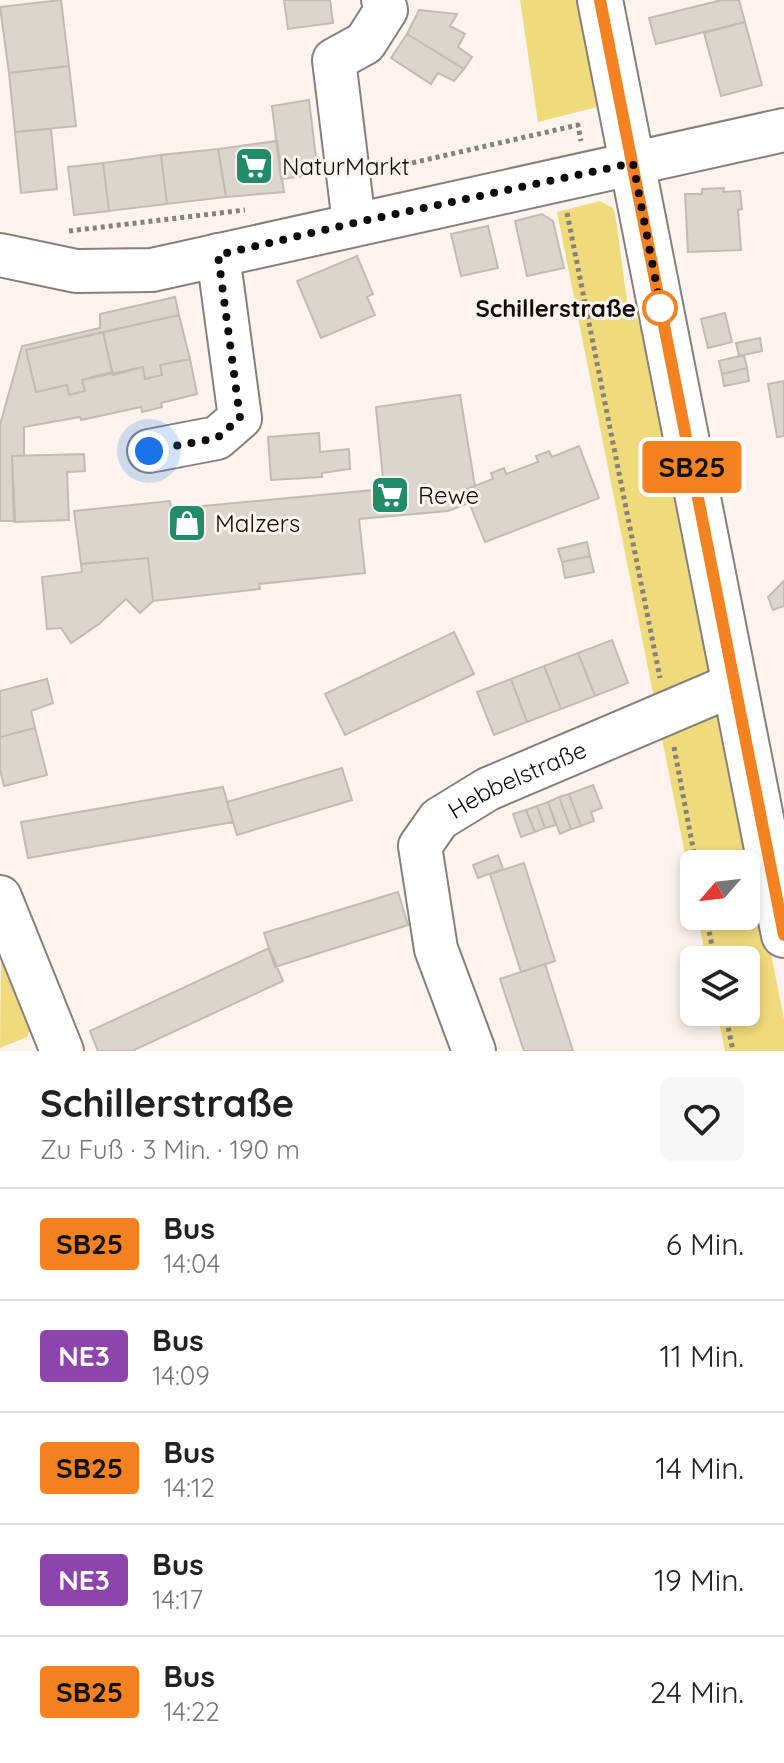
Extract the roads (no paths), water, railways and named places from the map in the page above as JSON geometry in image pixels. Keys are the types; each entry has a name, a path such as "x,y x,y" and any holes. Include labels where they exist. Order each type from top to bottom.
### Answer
{"main road":[{"path":"600,0 784,935"}],"street":[{"path":"354,223 334,60 365,43 386,10 383,0"},
{"path":"0,255 76,271 152,270 784,130"},
{"path":"149,451 217,438 240,418 218,255"},
{"name":"Hebbelstraße","path":"474,1051 436,949 420,846 439,819 488,789 735,684"},
{"path":"5,923 48,1047"}],"place":[{"name":"NaturMarkt","path":"254,166"},
{"name":"Schillerstraße","path":"660,308"},
{"name":"Rewe","path":"390,495"},
{"name":"Malzers","path":"187,523"}]}
